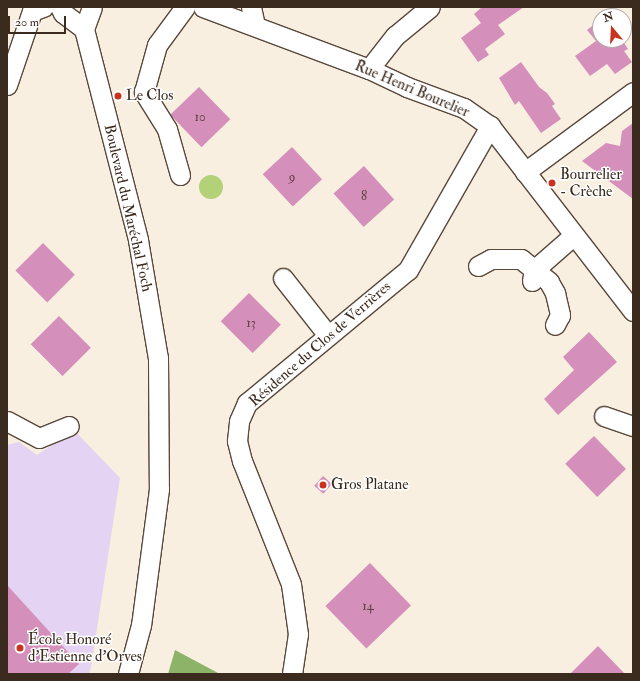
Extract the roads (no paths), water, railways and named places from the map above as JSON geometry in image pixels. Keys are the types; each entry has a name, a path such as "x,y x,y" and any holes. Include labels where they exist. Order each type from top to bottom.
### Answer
{"street":[{"path":"7,85 32,11 42,7"},
{"path":"60,7 63,13 84,29 92,7"},
{"path":"180,175 167,129 144,92 157,46 185,7"},
{"name":"Rue Henri Bourelier","path":"203,7 369,69 407,87 464,108 490,126 633,311"},
{"path":"251,7 255,26"},
{"path":"369,69 395,36 430,7"},
{"name":"Boulevard du Maréchal Foch","path":"84,29 138,240 158,358 159,489 141,625 128,674"},
{"path":"525,172 633,92"},
{"name":"Résidence du Clos de Verrières","path":"292,674 298,634 292,584 242,461 237,441 239,421 247,403 327,334 408,270 490,126"},
{"path":"533,277 574,235"},
{"path":"478,266 491,259 521,259 533,277 549,282 555,293 560,315 555,325"},
{"path":"283,278 327,334"},
{"path":"604,416 633,426"},
{"path":"7,421 39,438 69,426"}],"place":[{"name":"Le Clos","path":"118,96"},
{"name":"Bourrelier - Crèche","path":"552,183"},
{"name":"Gros Platane","path":"323,485"},
{"name":"École Honoré d'Estienne d'Orves","path":"20,648"}]}
